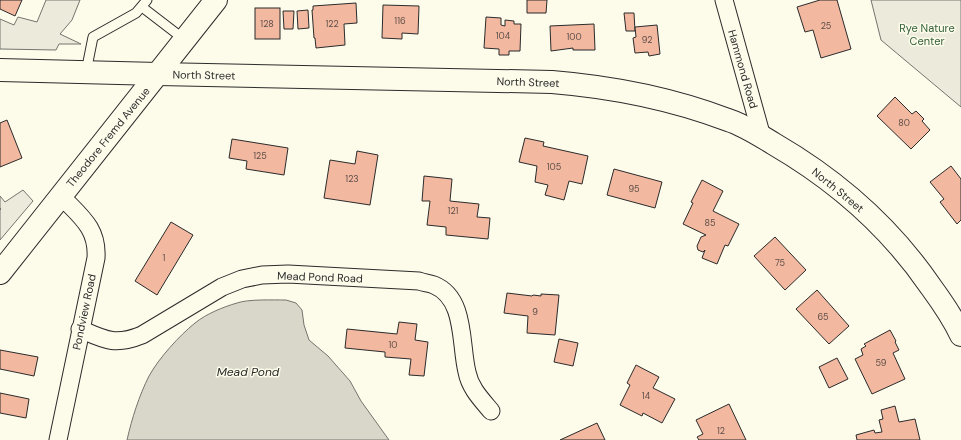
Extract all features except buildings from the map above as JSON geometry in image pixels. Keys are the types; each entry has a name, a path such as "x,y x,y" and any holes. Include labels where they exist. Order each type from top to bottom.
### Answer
{"street":[{"name":"Theodore Fremd Avenue","path":"0,273 216,0"},
{"name":"Hammond Road","path":"724,0 762,137"},
{"name":"North Street","path":"0,70 544,82 590,85 626,90 695,109 730,120 762,137 803,162 845,192 897,242 917,266 940,299 961,335"},
{"name":"Pondview Road","path":"58,440 96,258 96,246 92,232 84,220 61,196"},
{"name":"Mead Pond Road","path":"80,329 112,341 128,341 142,335 222,287 242,279 262,275 288,274 419,281 434,285 446,293 454,303 459,321 467,373 471,384 491,411"}],"lane":[{"path":"86,72 93,37 136,13 144,4 185,40"}],"green space":[{"path":"46,0 80,0 72,20 60,34 81,44 59,44 56,50 0,49 0,19 14,25 18,17 37,22"},
{"name":"Rye Nature Center","path":"871,0 961,0 961,107 881,40"},
{"path":"23,190 33,201 0,240 0,196 5,202"}],"water":[{"name":"Mead Pond","path":"254,300 286,300 296,303 302,310 304,325 309,340 328,356 350,381 361,401 389,440 127,440 136,407 149,376 164,355 189,328 209,314 237,303"}]}
